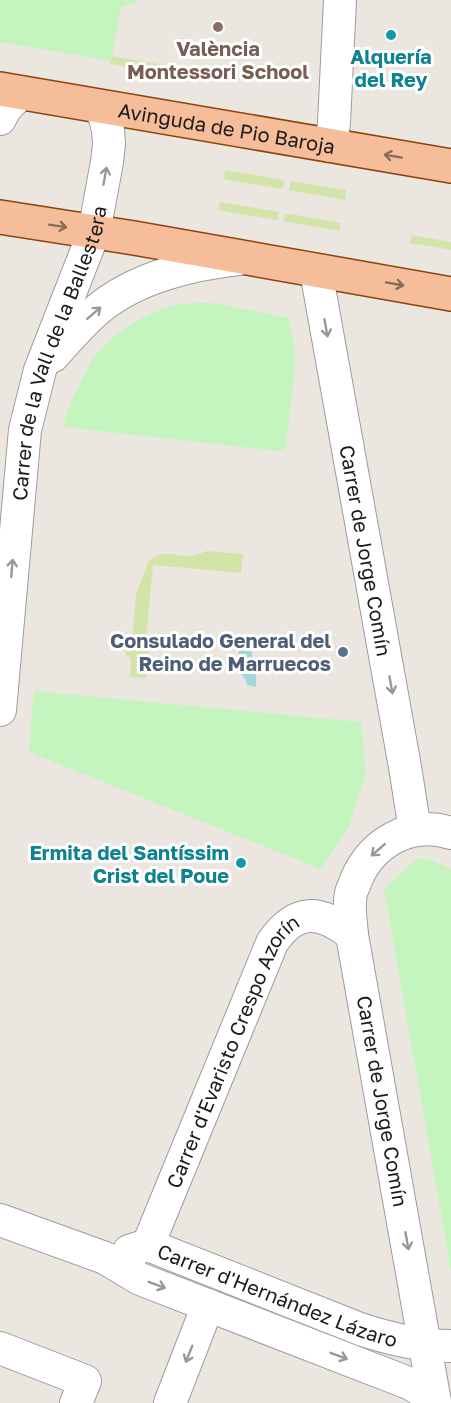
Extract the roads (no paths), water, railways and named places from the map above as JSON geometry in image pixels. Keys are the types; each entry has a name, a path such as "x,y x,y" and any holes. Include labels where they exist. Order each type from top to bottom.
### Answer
{"main road":[{"name":"Avinguda de Pio Baroja","path":"12,91 451,166"},
{"path":"0,218 451,294"}],"street":[{"path":"331,146 340,0"},
{"path":"0,120 11,101 12,91"},
{"name":"Carrer de la Vall de la Ballestera","path":"0,710 25,430 40,370 93,232 109,144 105,118 99,106"},
{"path":"40,370 77,328 99,308 119,295 155,277 185,268 217,261 247,259"},
{"name":"Carrer de Jorge Comín","path":"316,271 415,830"},
{"name":"Carrer de Jorge Comín","path":"435,1402 442,1351 352,935 350,907 351,893 360,871 374,851 395,837 415,830 440,830 451,833"},
{"name":"Carrer d'Evaristo Crespo Azorín","path":"148,1245 272,943 281,929 295,919 311,916 327,918 352,935"},
{"name":"Carrer d'Hernández Lázaro","path":"0,1220 105,1258 140,1279 411,1384 435,1402"},
{"name":"Carrer d'Hernández Lázaro","path":"105,1258 148,1245 360,1329 442,1351"},
{"path":"170,1403 208,1305"},
{"path":"0,1348 85,1382 76,1403"}],"water":[{"path":"240,634 250,644 256,672 256,687 247,685 244,677 237,672"}],"place":[{"name":"València Montessori School","path":"218,27"},
{"name":"Alquería del Rey","path":"391,35"},
{"name":"Consulado General del Reino de Marruecos","path":"343,652"},
{"name":"Ermita del Santíssim Crist del Poue","path":"241,863"}]}
